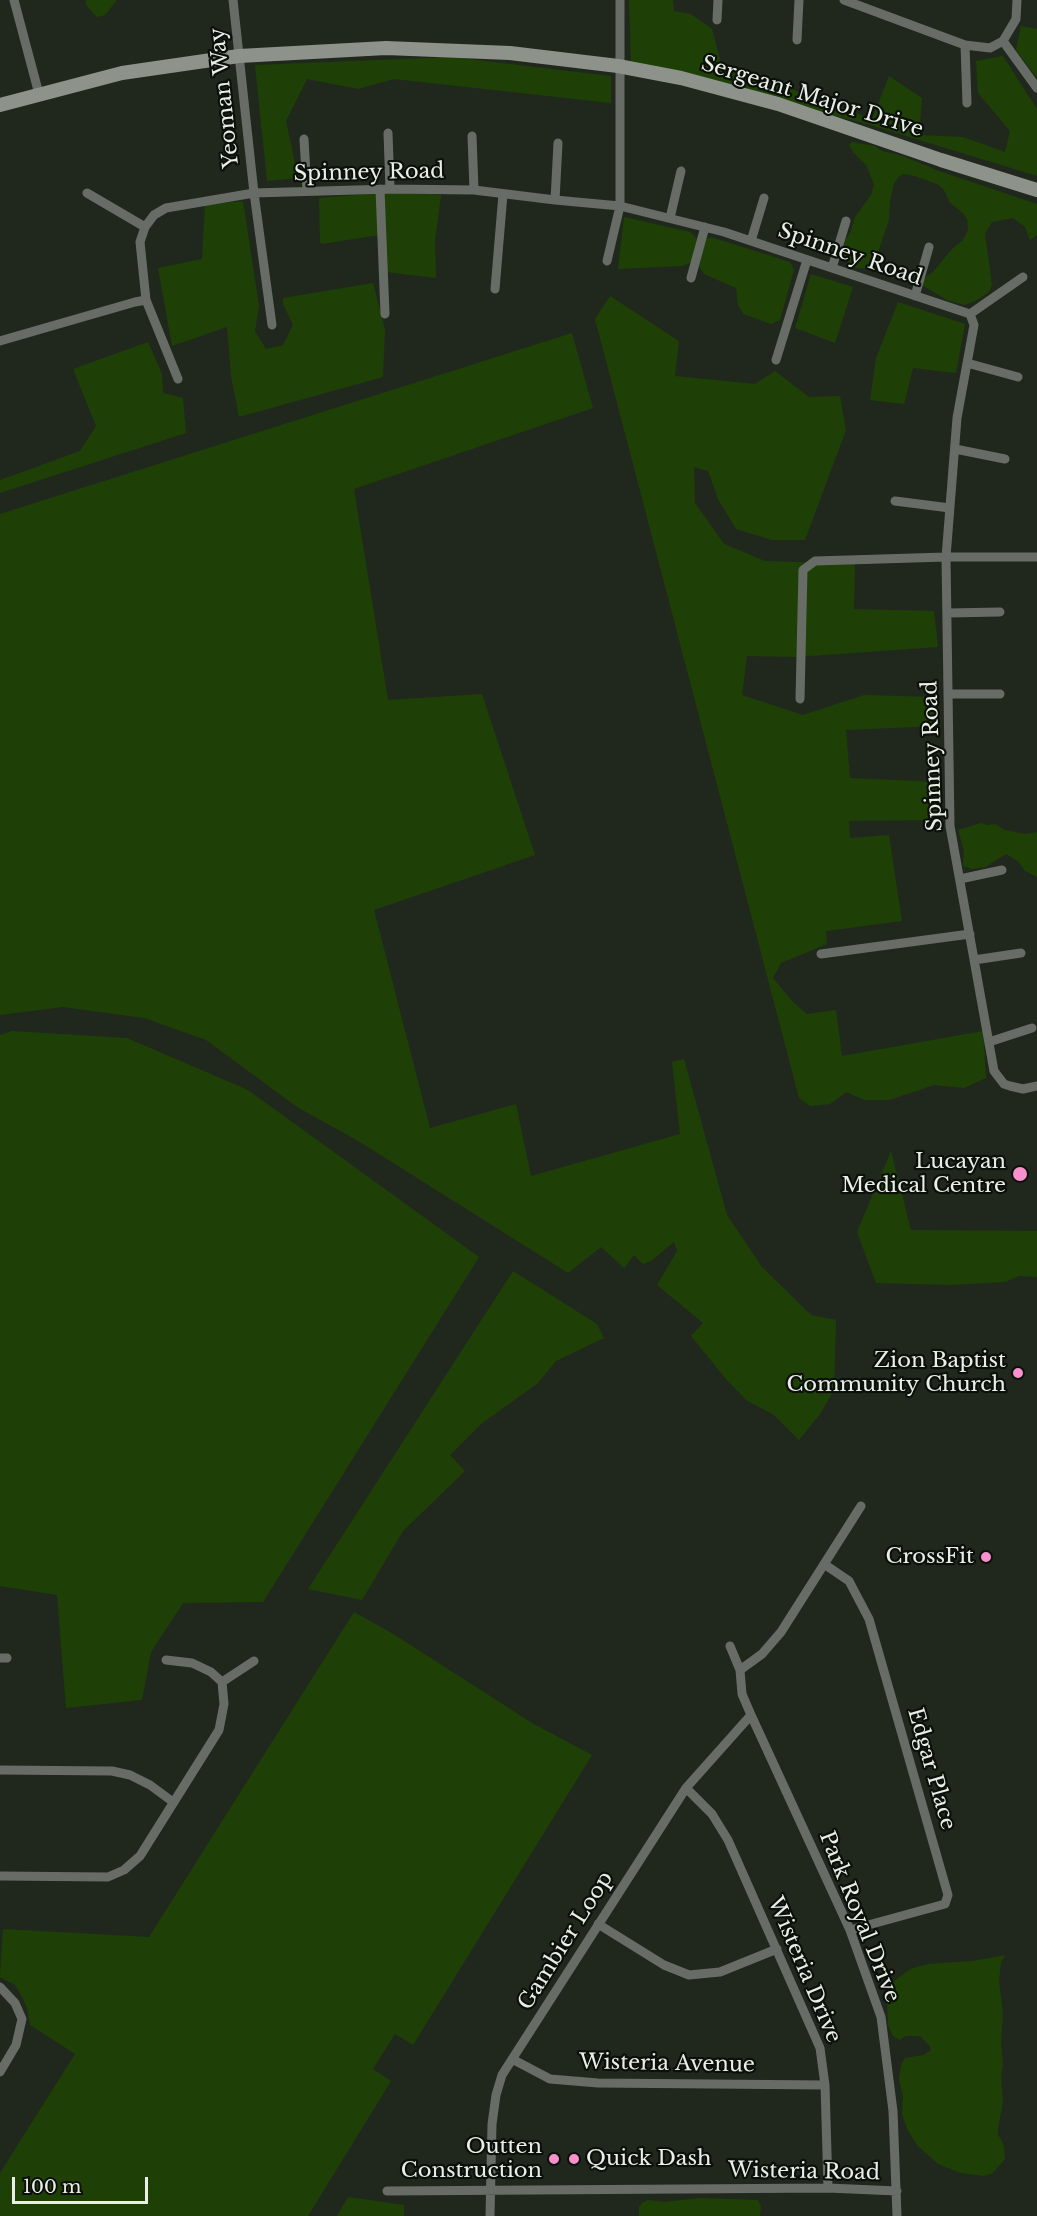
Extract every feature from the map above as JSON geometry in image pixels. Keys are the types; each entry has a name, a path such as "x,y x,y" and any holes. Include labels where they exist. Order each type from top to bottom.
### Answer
{"street":[{"path":"14,0 39,94"},
{"name":"Yeoman Way","path":"232,0 272,325"},
{"path":"607,261 620,206 618,66 620,0"},
{"path":"717,20 718,0"},
{"path":"797,40 799,0"},
{"path":"844,0 965,45 990,48 1003,41 1016,19 1017,0"},
{"path":"1003,41 1037,88"},
{"path":"965,45 967,102"},
{"name":"Sergeant Major Drive","path":"0,105 122,73 239,56 386,48 510,53 618,66 681,78 778,104 1037,190"},
{"path":"385,314 385,189 388,133"},
{"path":"472,136 474,190"},
{"path":"304,139 307,191"},
{"path":"555,201 558,143"},
{"path":"670,218 681,171"},
{"name":"Spinney Road","path":"145,226 154,215 166,208 254,193 385,189 474,190 555,201 620,206 670,218 751,241 970,314 974,325 957,418 946,557 951,826 994,1071 1004,1084 1023,1089 1037,1086"},
{"path":"87,193 145,226 140,242 146,300 178,379"},
{"path":"495,290 503,194"},
{"path":"751,241 764,198"},
{"path":"832,268 846,220"},
{"path":"692,278 705,227"},
{"path":"915,296 929,247"},
{"path":"776,360 807,260"},
{"path":"970,314 1023,277"},
{"path":"0,341 146,300"},
{"path":"968,363 1018,377"},
{"path":"955,449 1005,459"},
{"path":"895,501 950,508"},
{"path":"800,699 803,570 815,561 1037,557"},
{"path":"948,613 1000,612"},
{"path":"949,694 1000,694"},
{"path":"960,879 1002,870"},
{"path":"820,954 970,934"},
{"path":"974,960 1021,953"},
{"path":"989,1042 1032,1028"},
{"path":"740,1670 762,1654 781,1632 861,1506"},
{"name":"Edgar Place","path":"824,1564 849,1581 869,1619 948,1895 945,1904 849,1930"},
{"name":"Park Royal Drive","path":"730,1647 740,1670 742,1694 849,1930 880,2017 893,2111 897,2216"},
{"path":"0,1876 108,1877 124,1870 140,1856 219,1730 224,1704 222,1682 211,1672 192,1664 166,1660"},
{"path":"222,1682 254,1661"},
{"name":"Gambier Loop","path":"490,2216 492,2124 496,2095 502,2075 686,1788 751,1715"},
{"path":"0,1770 112,1771 130,1775 150,1785 173,1802"},
{"name":"Wisteria Drive","path":"686,1788 712,1814 728,1840 820,2048 825,2085 828,2188"},
{"path":"598,1924 664,1965 688,1975 720,1972 777,1949"},
{"path":"0,1987 15,2003 22,2019 16,2046 0,2072"},
{"name":"Wisteria Avenue","path":"512,2060 550,2079 598,2083 825,2085"},
{"name":"Wisteria Road","path":"387,2191 828,2188 897,2191"}],"green space":[{"path":"86,0 117,0 105,15 97,17 86,5"},
{"path":"629,0 673,0 674,11 691,14 712,29 721,63 872,119 889,76 922,98 919,135 963,137 1005,152 1010,131 978,93 976,61 1003,56 1037,109 1037,176 867,124 631,64"},
{"path":"1021,26 1037,29 1037,78 1016,50"},
{"path":"451,57 611,76 611,103 394,79 358,89 307,79 286,121 298,178 267,181 255,65"},
{"path":"852,142 875,146 882,151 903,156 939,171 1037,204 1037,235 1030,240 1025,227 1013,218 992,222 985,234 992,285 989,292 964,305 947,300 920,284 921,280 934,271 951,250 963,240 968,230 967,219 950,203 939,185 904,174 898,177 894,184 889,220 876,258 867,269 856,268 843,256 843,248 855,217 871,195 874,184 866,165 849,145"},
{"path":"401,191 441,195 435,240 436,278 386,272 386,234 322,244 320,242 319,198"},
{"path":"243,201 259,306 255,331 266,349 283,345 293,325 283,304 283,298 373,283 385,329 383,377 239,417 231,376 227,327 172,346 158,268 202,259 205,205"},
{"path":"624,217 690,232 697,239 692,262 682,266 618,269"},
{"path":"711,237 790,262 794,270 780,320 771,324 743,314 738,305 736,288 704,274 699,266 706,239"},
{"path":"811,274 853,287 835,343 795,328"},
{"path":"610,296 679,341 675,376 755,384 775,371 809,397 840,396 846,430 805,540 772,540 736,529 718,499 708,471 694,467 695,503 724,544 765,561 855,564 854,609 934,611 938,647 795,657 747,656 742,695 803,715 864,695 934,697 936,726 846,730 850,778 937,782 939,820 849,821 850,838 889,835 902,921 826,931 827,944 781,963 773,978 793,1002 807,1014 836,1010 842,1056 983,1031 986,1078 964,1088 934,1085 889,1100 864,1100 846,1092 830,1104 810,1106 799,1098 595,319"},
{"path":"898,302 965,324 956,373 913,368 904,404 870,400 876,358"},
{"path":"572,333 593,408 354,489 388,700 482,694 535,855 374,910 430,1128 516,1104 531,1176 680,1134 672,1062 684,1059 727,1215 762,1267 811,1315 836,1320 834,1390 820,1414 799,1440 774,1415 746,1400 726,1379 691,1336 703,1323 657,1285 677,1251 674,1242 651,1261 643,1264 634,1255 624,1268 601,1247 568,1273 360,1142 297,1107 206,1040 144,1018 63,1007 0,1015 0,514"},
{"path":"148,342 162,374 163,393 183,398 186,433 0,493 0,480 80,451 96,426 73,369"},
{"path":"981,823 995,824 1005,830 1025,834 1037,832 1037,877 1025,871 1019,862 1006,854 985,867 973,869 963,866 964,851 958,830"},
{"path":"12,1031 127,1038 248,1090 479,1257 263,1602 183,1603 151,1652 142,1700 66,1708 57,1595 0,1586 0,1035"},
{"path":"891,1151 911,1230 1037,1231 1037,1277 1019,1276 1005,1282 950,1285 876,1283 857,1232"},
{"path":"513,1271 597,1324 604,1338 556,1361 538,1383 481,1424 450,1455 465,1471 403,1531 362,1600 308,1589"},
{"path":"354,1612 395,1635 532,1723 592,1755 413,2045 395,2034 373,2069 391,2081 308,2216 0,2216 0,2173 75,2054 30,2025 27,2008 15,1985 0,1977 3,1929 149,1937"},
{"path":"1006,1955 1001,1962 999,1981 1003,2014 1001,2076 1003,2102 998,2128 1005,2159 993,2173 984,2176 961,2173 938,2164 918,2146 908,2131 902,2114 903,2096 899,2079 901,2065 905,2058 924,2055 931,2050 920,2036 906,2036 899,2040 893,2036 888,2025 887,1996 893,1982 910,1969 928,1964 973,1961"},
{"path":"348,2197 404,2205 404,2216 337,2216"},
{"path":"699,2198 758,2200 761,2206 760,2216 639,2216 639,2207 648,2200 665,2202"}],"place":[{"name":"Lucayan Medical Centre","path":"1020,1174"},
{"name":"Zion Baptist Community Church","path":"1018,1373"},
{"name":"CrossFit","path":"986,1557"},
{"name":"Outten Construction","path":"554,2159"},
{"name":"Quick Dash","path":"574,2159"}]}
